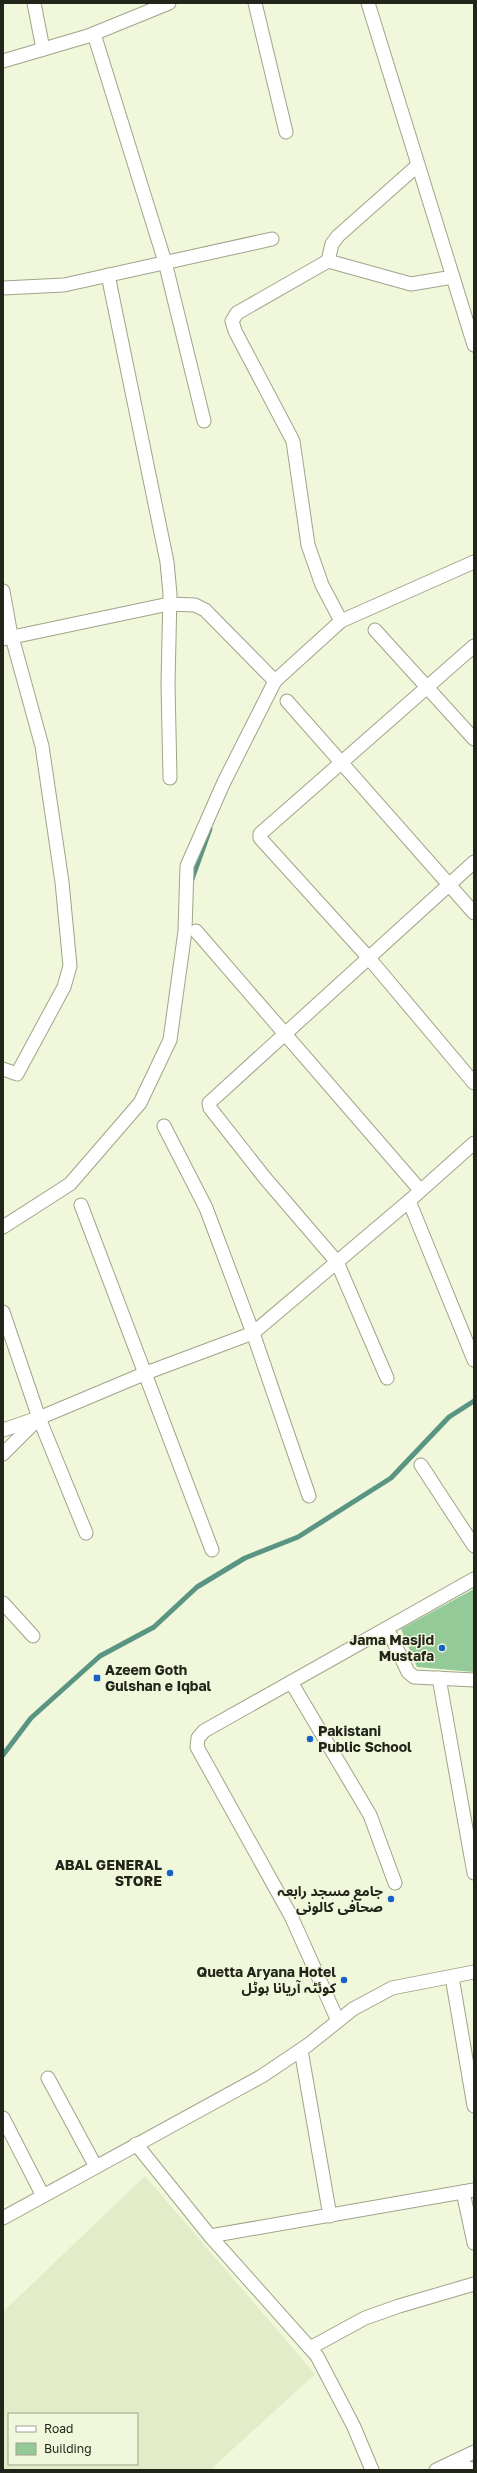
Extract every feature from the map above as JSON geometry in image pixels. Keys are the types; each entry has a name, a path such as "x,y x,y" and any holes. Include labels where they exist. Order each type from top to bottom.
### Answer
{"street":[{"path":"34,3 43,49"},
{"path":"3,61 94,34 169,3"},
{"path":"255,3 286,132"},
{"path":"368,3 474,345"},
{"path":"94,34 165,262 204,421"},
{"path":"328,261 332,244 338,236 418,165"},
{"path":"3,288 64,285 108,274 272,239"},
{"path":"341,621 322,585 308,545 293,441 235,331 232,321 237,314 328,261 411,284 453,277"},
{"path":"108,274 167,562 169,604 168,684 170,778"},
{"path":"3,1227 70,1184 140,1103 170,1040 185,931 187,866 224,782 275,682 341,621 474,562"},
{"path":"3,591 7,638 42,746 62,882 70,966 64,987 17,1074 3,1069"},
{"path":"7,638 169,604 195,605 205,610 275,682"},
{"path":"376,630 474,739"},
{"path":"474,646 341,761 260,834 260,838 368,957 474,1082"},
{"path":"287,701 474,913"},
{"path":"387,1378 337,1262 266,1178 210,1108 209,1103 284,1033 474,862"},
{"path":"196,931 420,1190"},
{"path":"164,1126 206,1208 253,1333 309,1496"},
{"path":"3,1430 39,1418 146,1373 253,1333 409,1202 420,1190 474,1143"},
{"path":"409,1202 474,1360"},
{"path":"81,1205 212,1550"},
{"path":"3,1312 39,1418 86,1533"},
{"path":"3,1454 39,1418"},
{"path":"421,1465 474,1546"},
{"path":"338,2021 291,1916 197,1747 198,1738 204,1731 474,1579"},
{"path":"3,1603 33,1636"},
{"path":"387,1628 408,1672 414,1676 474,1680"},
{"path":"439,1678 474,1873"},
{"path":"291,1682 370,1815 395,1883"},
{"path":"3,2218 262,2076 301,2050 353,2009 392,1988 474,1972"},
{"path":"452,1977 474,2106"},
{"path":"301,2050 330,2216"},
{"path":"48,2078 96,2167"},
{"path":"3,2118 43,2196"},
{"path":"136,2144 210,2236 317,2356 354,2427 372,2470"},
{"path":"210,2236 468,2191 474,2243"},
{"path":"310,2348 365,2318 398,2306 474,2284"},
{"path":"436,2470 474,2452"},
{"path":"453,2462 474,2470"}],"shaded area":[{"path":"145,2176 315,2374 210,2470 3,2470 3,2312"}],"building":[{"name":"Jama Masjid Mustafa","path":"474,1589 474,1672 417,1667 401,1629"}],"waterway":[{"path":"191,882 210,829"},
{"path":"3,1755 31,1718 100,1656 154,1627 197,1587 245,1558 298,1537 391,1478 449,1417 474,1401"}],"place":[{"name":"Jama Masjid Mustafa","path":"442,1648"},
{"name":"Azeem Goth Gulshan e Iqbal","path":"97,1678"},
{"name":"Pakistani Public School","path":"310,1739"},
{"name":"ABAL GENERAL STORE","path":"170,1873"},
{"name":"جامع مسجد رابعہ صحافی کالونی","path":"391,1899"},
{"name":"Quetta Aryana Hotel کوئٹہ آریانا ہوٹل","path":"344,1980"}]}
